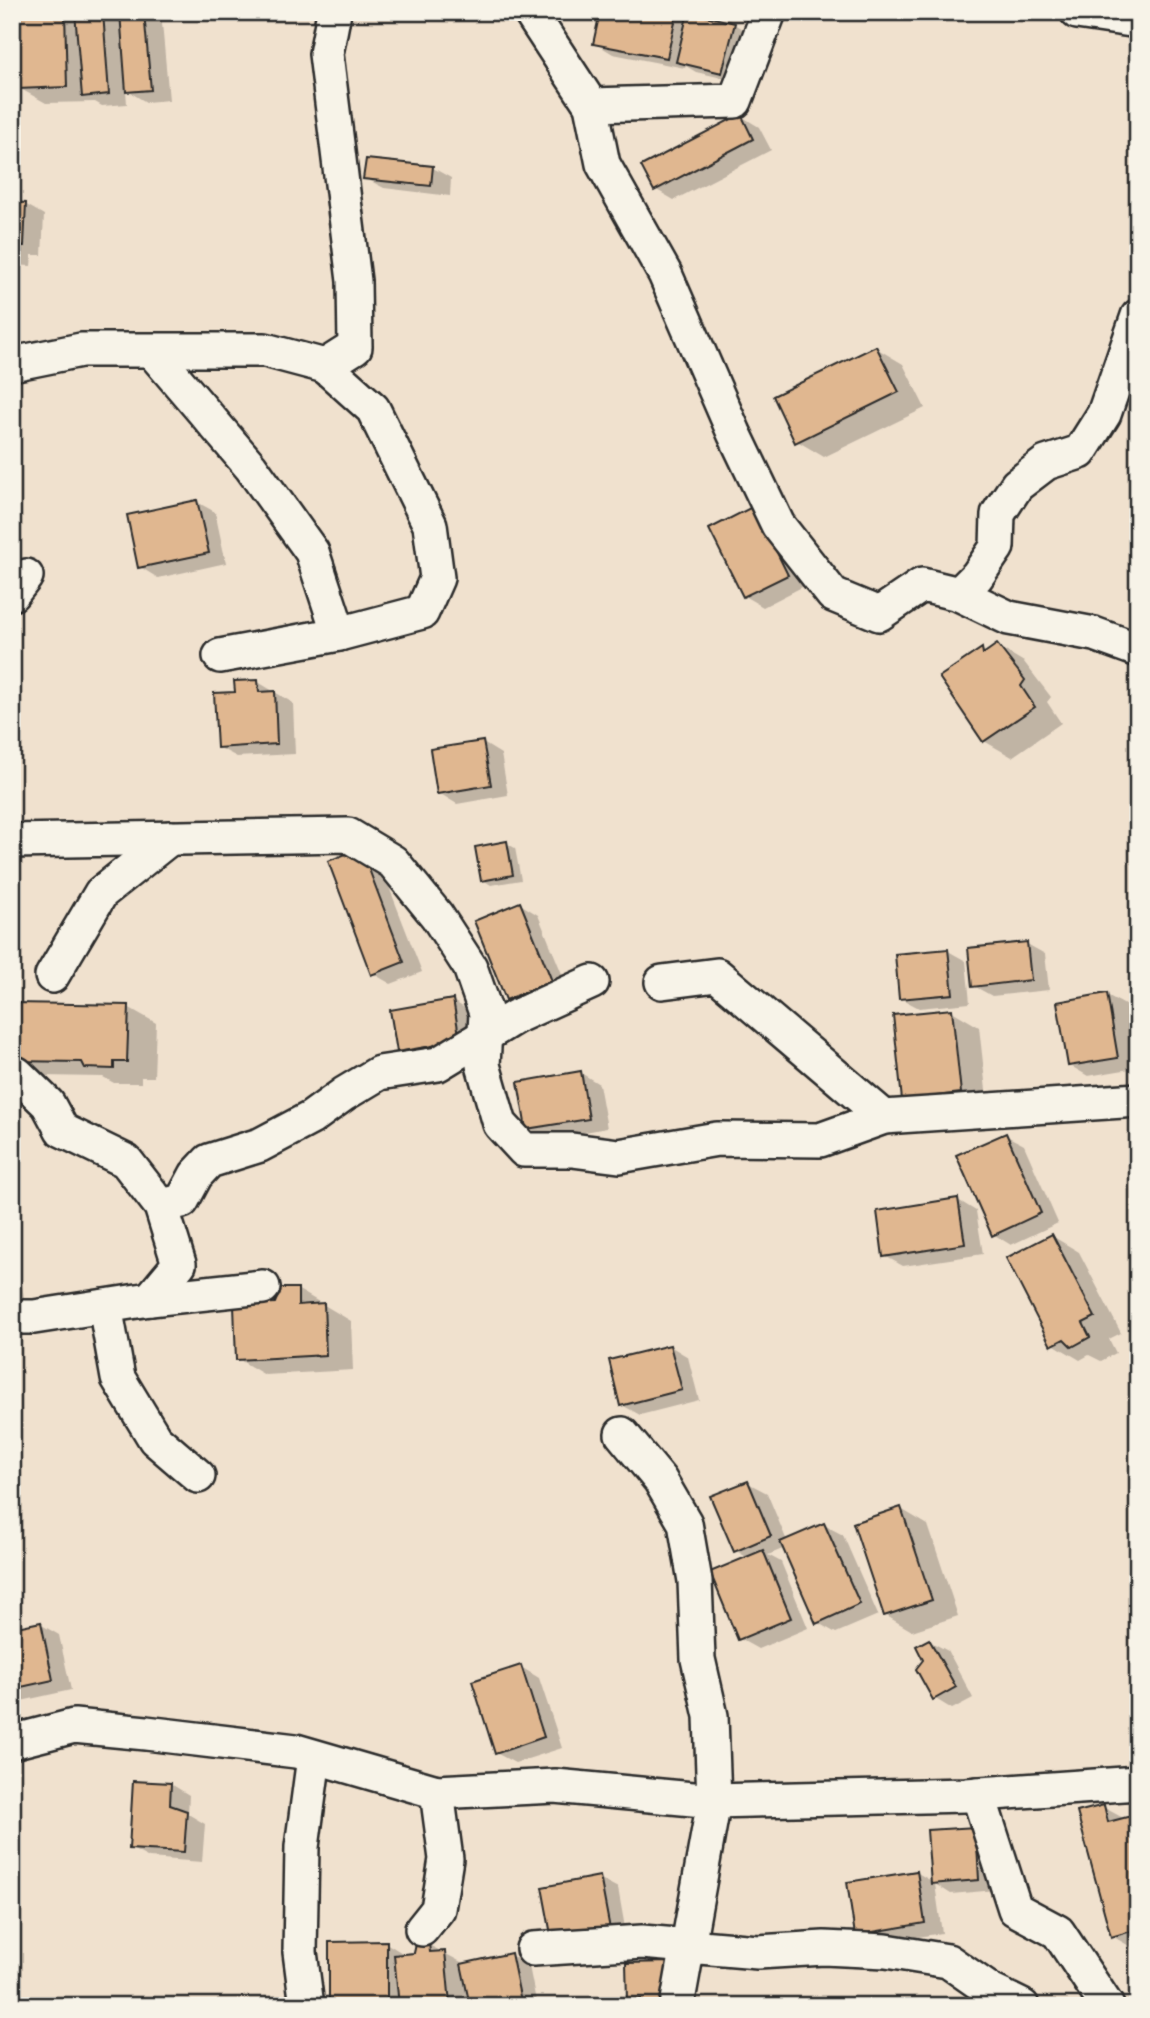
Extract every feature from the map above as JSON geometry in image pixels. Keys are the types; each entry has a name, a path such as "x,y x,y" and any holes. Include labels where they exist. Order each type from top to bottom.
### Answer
{"street":[{"path":"326,366 355,347 354,281 326,54 334,12"},
{"path":"530,12 591,105 604,164 665,274 778,526 833,595 879,614 922,585 959,594 1009,618 1094,634 1138,650"},
{"path":"591,105 735,102 769,12"},
{"path":"1077,12 1138,21"},
{"path":"959,594 977,576 997,547 998,514 1017,485 1046,463 1080,452 1104,414 1138,316"},
{"path":"12,364 81,350 265,350 326,366 373,409 429,525 437,578 422,612 339,634 220,656"},
{"path":"152,351 251,467 312,552 339,634"},
{"path":"12,841 348,835 393,862 436,916 470,967 486,1013 483,1065 500,1124 524,1150 572,1150 619,1156 717,1139 820,1140 884,1117 1138,1100"},
{"path":"52,976 101,893 170,838"},
{"path":"662,982 717,975 884,1117"},
{"path":"161,1206 182,1200 196,1175 209,1161 260,1145 311,1118 379,1073 438,1064 515,1017 592,982"},
{"path":"12,1074 17,1074 48,1104 62,1130 126,1161 161,1206 179,1264 150,1299"},
{"path":"12,1317 34,1317 150,1299 263,1287"},
{"path":"105,1306 118,1378 155,1439 198,1476"},
{"path":"622,1434 660,1480 685,1522 695,1581 698,1658 711,1716 714,1801 677,2006"},
{"path":"12,1742 74,1726 296,1751 437,1792 555,1786 714,1801 978,1794 1138,1783"},
{"path":"307,2006 300,1952 302,1847 314,1757"},
{"path":"422,1929 438,1909 446,1859 437,1792"},
{"path":"978,1794 1015,1909 1058,1932 1108,2006"},
{"path":"533,1949 642,1942 758,1952 824,1948 886,1951 948,1961 990,1991 1022,2006"}],"building":[{"path":"15,12 65,12 67,87 17,89"},
{"path":"75,12 103,12 109,94 82,97"},
{"path":"120,12 144,12 151,90 126,92"},
{"path":"600,12 677,12 667,58 593,44"},
{"path":"688,12 735,23 722,73 676,62"},
{"path":"741,114 753,139 654,191 641,166"},
{"path":"366,159 433,166 431,186 363,179"},
{"path":"12,202 26,203 24,246 14,246 13,256"},
{"path":"876,346 899,392 795,443 773,396"},
{"path":"197,500 209,553 138,568 127,515"},
{"path":"754,506 788,575 743,597 709,529"},
{"path":"997,644 1025,680 1021,686 1035,707 983,742 939,677 982,648 983,654"},
{"path":"258,680 259,692 275,691 277,744 217,748 214,693 235,692 234,681"},
{"path":"483,741 491,785 437,794 430,749"},
{"path":"507,841 513,875 481,881 475,847"},
{"path":"361,848 404,962 371,975 328,861"},
{"path":"520,902 552,981 506,1000 474,921"},
{"path":"1027,942 1031,980 972,987 968,948"},
{"path":"948,949 953,994 899,999 895,954"},
{"path":"1107,993 1118,1058 1068,1066 1057,1002"},
{"path":"453,999 460,1041 397,1052 390,1010"},
{"path":"15,1003 129,1005 127,1062 114,1062 114,1069 85,1068 82,1062 13,1061"},
{"path":"952,1009 961,1093 902,1100 893,1015"},
{"path":"581,1071 589,1119 526,1129 518,1082"},
{"path":"1006,1133 1041,1213 992,1236 956,1155"},
{"path":"958,1198 965,1244 883,1257 877,1211"},
{"path":"1052,1234 1095,1317 1083,1323 1090,1337 1072,1347 1064,1339 1051,1346 1006,1258"},
{"path":"281,1288 298,1288 298,1305 324,1303 326,1355 236,1360 234,1305 275,1303"},
{"path":"670,1345 682,1390 620,1406 609,1360"},
{"path":"748,1481 771,1536 734,1552 710,1496"},
{"path":"901,1507 932,1600 884,1616 853,1523"},
{"path":"824,1523 860,1604 816,1624 780,1542"},
{"path":"763,1550 791,1618 738,1640 710,1572"},
{"path":"41,1622 53,1680 12,1689 12,1628"},
{"path":"929,1639 956,1687 933,1700 916,1669 923,1660 916,1646"},
{"path":"521,1665 544,1737 495,1754 472,1681"},
{"path":"133,1781 171,1783 170,1805 187,1811 184,1852 129,1849"},
{"path":"1104,1805 1108,1822 1135,1815 1138,1825 1138,1942 1135,1930 1111,1937 1077,1812"},
{"path":"976,1827 979,1880 931,1884 927,1830"},
{"path":"917,1871 925,1923 855,1935 847,1882"},
{"path":"600,1876 610,1929 552,1940 542,1887"},
{"path":"387,1941 387,2004 329,2005 329,1942"},
{"path":"429,1943 430,1952 445,1951 450,2004 399,2006 394,1955 414,1953 416,1944"},
{"path":"511,1953 522,2006 470,2006 461,1964"},
{"path":"670,1962 671,2006 641,2006 641,1999 627,2000 626,1963"}]}
